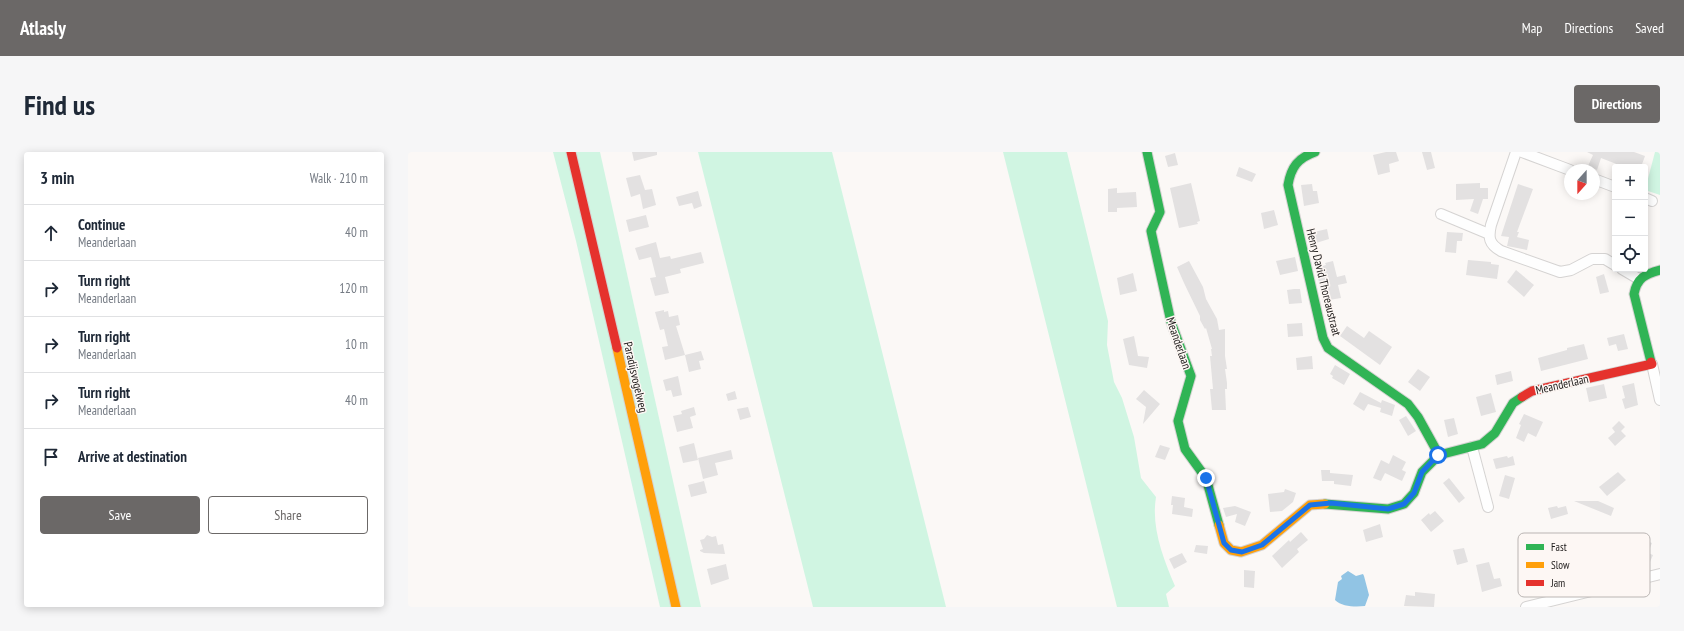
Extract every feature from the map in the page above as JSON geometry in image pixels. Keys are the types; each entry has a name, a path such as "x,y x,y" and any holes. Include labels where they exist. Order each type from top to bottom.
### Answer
{"street":[{"name":"Paradijsvogelweg","path":"571,152 592,237 676,607"},
{"name":"Meanderlaan","path":"1147,152 1160,212 1151,231 1171,322 1191,376 1178,421 1185,449 1206,478 1224,543 1231,550 1242,552 1262,545 1310,505 1331,503 1388,509 1404,504 1414,493 1422,472 1438,455 1482,444 1495,433 1513,403 1532,391 1652,364"},
{"name":"Henry David Thoreaustraat","path":"1315,152 1304,155 1295,164 1289,175 1288,185 1323,338 1328,348 1408,404 1418,416 1438,455"},
{"path":"1516,152 1489,234 1489,241 1493,246 1501,251 1560,272 1571,270 1592,259 1605,259 1612,263"},
{"path":"1522,152 1564,168"},
{"path":"1600,181 1612,186"},
{"path":"1441,214 1489,234"},
{"path":"1660,270 1649,273 1639,279 1636,284 1634,294 1660,400"},
{"path":"1627,272 1639,279"},
{"path":"1472,447 1488,507"},
{"path":"1650,576 1660,574"},
{"path":"1526,607 1567,597"}],"green space":[{"path":"553,152 567,152 672,607 660,607 576,241"},
{"path":"574,152 600,152 701,607 680,607"},
{"path":"698,152 832,152 946,607 813,607"},
{"path":"1003,152 1067,152 1108,321 1107,345 1114,382 1122,398 1134,437 1141,478 1156,497 1155,520 1159,542 1175,586 1166,594 1169,607 1117,607"},
{"path":"1655,152 1660,152 1660,195 1648,191 1648,179"}],"water":[{"path":"1348,571 1356,576 1363,574 1364,576 1369,595 1365,606 1345,605 1335,600 1338,582 1342,579 1341,576"}],"building":[{"path":"632,152 657,152 657,155 634,161"},
{"path":"1386,152 1396,152 1399,161 1389,164 1390,172 1378,175 1373,155"},
{"path":"1422,152 1431,152 1435,168 1427,170"},
{"path":"1587,152 1634,152 1645,156 1642,164 1616,164 1601,158 1599,164 1589,164 1593,155"},
{"path":"1175,153 1178,165 1168,167 1165,156"},
{"path":"1239,167 1256,174 1252,182 1236,176"},
{"path":"640,175 645,190 652,189 656,205 643,209 640,194 631,197 626,178"},
{"path":"1191,183 1200,221 1197,222 1198,224 1179,228 1170,188"},
{"path":"1480,183 1480,188 1488,188 1488,199 1483,199 1478,214 1470,211 1474,199 1456,200 1456,184"},
{"path":"1312,184 1313,191 1317,191 1319,203 1304,206 1301,185"},
{"path":"1518,184 1533,189 1517,232 1519,232 1517,237 1529,240 1527,250 1507,246 1509,237 1501,236"},
{"path":"1117,188 1117,193 1136,192 1137,207 1117,208 1117,212 1108,212 1108,189"},
{"path":"698,191 702,206 694,209 692,203 679,206 676,197"},
{"path":"1274,210 1278,225 1264,229 1261,213"},
{"path":"646,215 649,227 629,232 626,220"},
{"path":"1327,229 1329,239 1316,243 1314,232"},
{"path":"1447,232 1463,233 1462,241 1457,241 1456,253 1445,252"},
{"path":"656,242 660,258 670,256 671,259 701,252 704,263 680,269 681,273 665,277 669,293 655,296 650,278 656,277 651,257 639,260 635,248"},
{"path":"1295,257 1298,271 1280,275 1276,261"},
{"path":"1468,260 1491,262 1491,264 1499,265 1497,279 1466,275"},
{"path":"1189,261 1203,287 1206,299 1217,319 1219,330 1225,329 1225,356 1227,369 1225,369 1227,383 1227,389 1225,389 1226,410 1212,410 1210,389 1213,389 1210,356 1212,356 1212,349 1206,328 1205,329 1200,320 1200,316 1177,267"},
{"path":"1333,261 1337,277 1345,275 1347,283 1338,285 1341,298 1323,301 1316,268"},
{"path":"1516,270 1534,285 1524,297 1507,282"},
{"path":"1133,273 1137,291 1120,295 1117,278"},
{"path":"1604,274 1609,292 1600,294 1596,277"},
{"path":"1300,289 1302,303 1289,304 1287,290"},
{"path":"664,310 664,312 668,311 669,317 678,315 680,325 676,326 685,355 665,360 662,347 668,346 664,329 660,330 655,312"},
{"path":"1302,323 1303,336 1288,337 1287,324"},
{"path":"1347,326 1364,338 1369,331 1392,347 1380,365 1340,336"},
{"path":"1624,334 1628,349 1618,351 1616,344 1609,346 1607,338"},
{"path":"1134,336 1138,356 1149,357 1147,368 1129,365 1123,339"},
{"path":"1584,344 1588,359 1541,371 1538,358"},
{"path":"701,351 704,360 699,361 701,369 689,372 685,355"},
{"path":"1312,356 1313,369 1297,370 1296,358"},
{"path":"1335,365 1350,374 1344,385 1332,378 1333,376 1330,374"},
{"path":"1418,369 1430,377 1420,391 1408,382"},
{"path":"1511,371 1513,381 1497,385 1495,375"},
{"path":"678,376 682,395 673,397 671,390 666,391 663,380"},
{"path":"1634,383 1638,405 1625,409 1622,399 1625,398 1622,386"},
{"path":"1604,384 1607,398 1589,402 1586,388"},
{"path":"1144,390 1160,404 1143,424 1146,407 1136,399"},
{"path":"735,391 737,399 728,401 726,394"},
{"path":"1360,392 1381,403 1382,400 1395,405 1392,416 1380,412 1381,408 1368,404 1364,411 1353,404"},
{"path":"1491,393 1496,412 1481,416 1476,397"},
{"path":"694,407 696,415 690,417 693,428 677,432 673,416 682,414 681,411"},
{"path":"748,407 751,417 740,420 737,409"},
{"path":"1524,414 1543,422 1536,437 1528,433 1524,442 1516,438 1521,425 1519,424"},
{"path":"1406,416 1416,431 1408,436 1399,420"},
{"path":"1454,418 1458,434 1448,437 1444,420"},
{"path":"1619,421 1625,427 1621,431 1626,436 1615,446 1608,438 1615,432 1612,428"},
{"path":"694,443 698,460 683,463 679,447"},
{"path":"1160,445 1170,448 1165,460 1155,457"},
{"path":"731,450 733,459 715,463 718,475 703,479 698,458"},
{"path":"1393,455 1406,462 1402,470 1406,472 1402,481 1385,473 1381,481 1373,478 1381,460 1389,464"},
{"path":"1507,456 1508,458 1513,456 1515,465 1496,469 1493,459"},
{"path":"1321,470 1330,470 1330,473 1353,475 1351,486 1334,484 1334,481 1322,481"},
{"path":"1618,472 1626,480 1607,496 1599,487"},
{"path":"1505,475 1515,478 1509,499 1499,496"},
{"path":"1449,478 1465,498 1459,503 1443,483"},
{"path":"704,481 707,493 691,497 688,485"},
{"path":"1285,489 1296,493 1293,502 1282,511 1270,512 1268,494 1284,492"},
{"path":"1172,496 1185,498 1184,507 1193,509 1192,517 1172,514"},
{"path":"1574,501 1598,501 1614,508 1611,516"},
{"path":"1235,506 1251,512 1245,526 1235,522 1237,514 1226,517 1223,508"},
{"path":"1557,506 1558,508 1566,506 1568,514 1551,519 1548,508"},
{"path":"1435,511 1444,521 1431,532 1421,520 1429,513 1430,515"},
{"path":"1380,524 1383,537 1366,542 1363,530"},
{"path":"1301,532 1308,540 1297,549 1299,552 1282,568 1272,556 1289,540 1290,542"},
{"path":"707,535 712,537 716,536 718,545 723,544 725,554 704,553 700,551 703,549 700,540 704,539"},
{"path":"1196,545 1208,546 1207,554 1194,552"},
{"path":"1464,548 1468,562 1457,565 1453,550"},
{"path":"1182,553 1187,562 1174,569 1169,559"},
{"path":"1650,554 1653,555 1650,562"},
{"path":"1489,562 1494,579 1500,578 1502,586 1482,592 1476,565"},
{"path":"726,564 729,579 711,585 707,569"},
{"path":"1244,570 1255,571 1254,588 1244,587"},
{"path":"1415,592 1435,594 1434,607 1404,606 1406,595 1415,596"}],"traffic: fast":[{"path":"1147,152 1160,212 1151,231 1171,322 1191,376 1178,421 1185,449 1206,478 1219,525"},
{"path":"1315,152 1304,157 1296,164 1291,173 1288,185 1323,338 1328,348 1408,404 1418,417 1439,455"},
{"path":"1651,362 1634,294 1637,284 1642,278 1650,273 1660,270"},
{"path":"1325,504 1388,509 1404,504 1414,493 1422,472 1439,455 1482,444 1495,433 1513,403 1522,397"}],"traffic: slow":[{"path":"617,348 676,607"},
{"path":"1219,525 1224,543 1231,550 1241,552 1262,545 1310,505 1325,504"}],"traffic: jam":[{"path":"571,152 617,348"},
{"path":"1522,397 1532,391 1652,364 1651,362"}],"route":[{"path":"1206,478 1224,543 1231,550 1242,552 1262,545 1310,505 1331,503 1388,509 1404,504 1414,493 1422,472 1438,455"}]}
